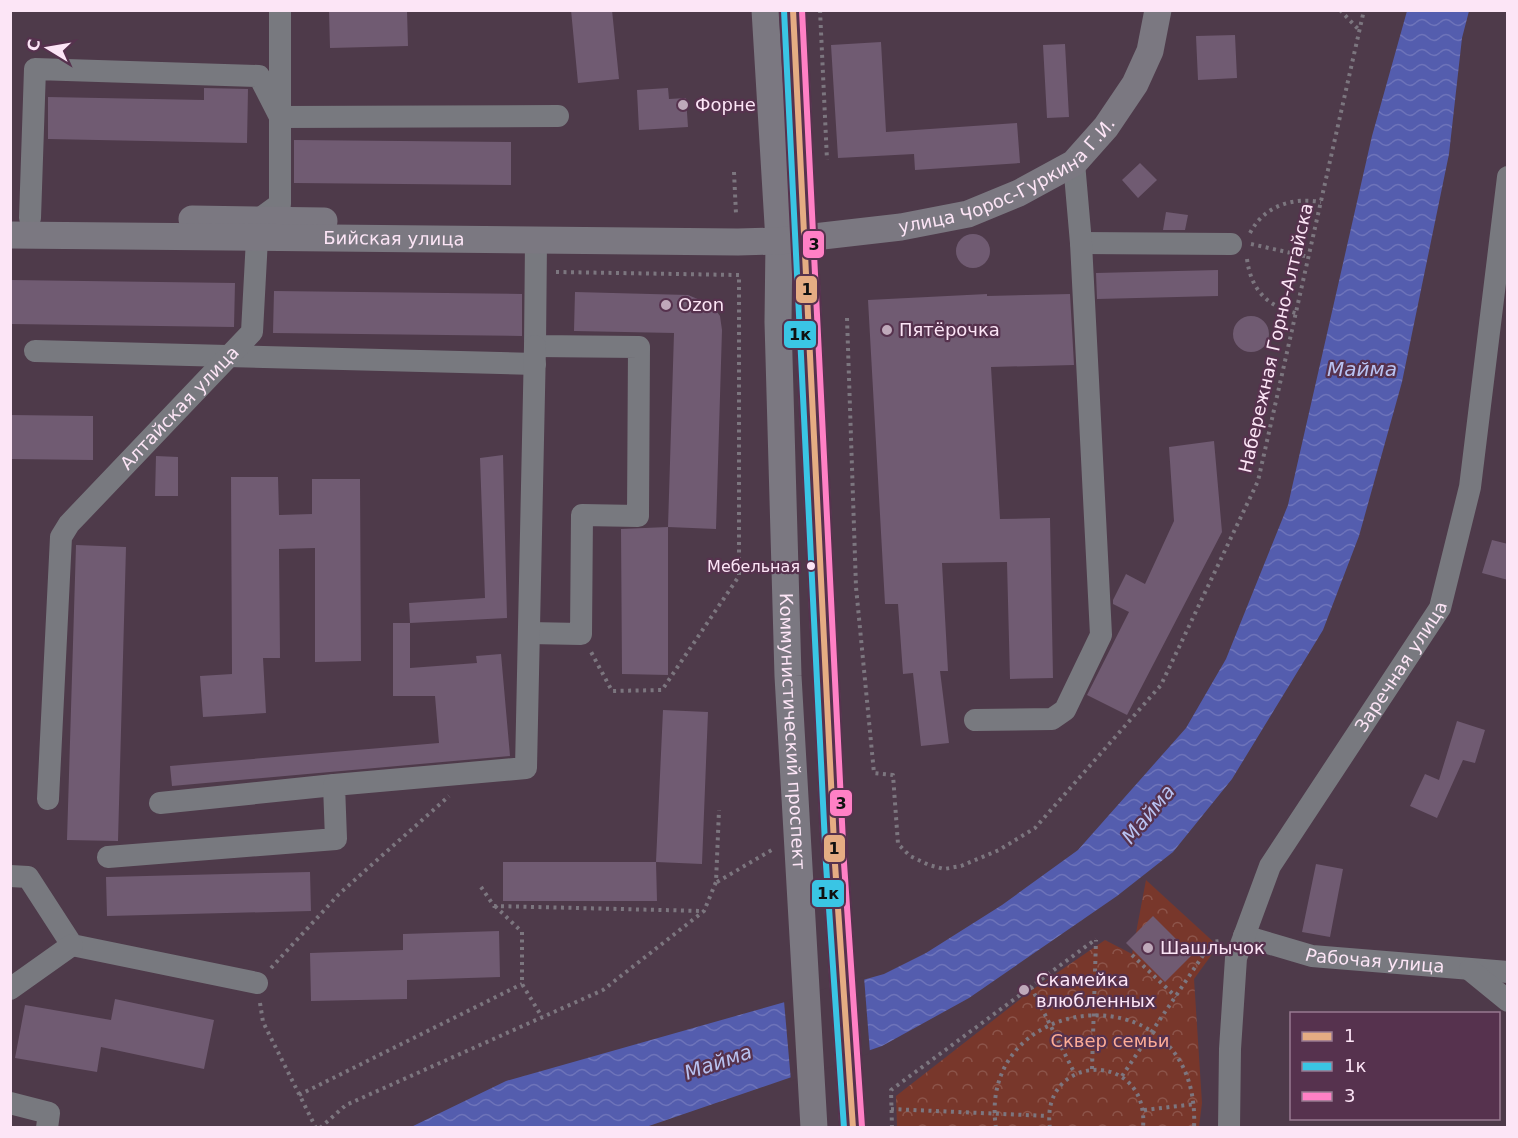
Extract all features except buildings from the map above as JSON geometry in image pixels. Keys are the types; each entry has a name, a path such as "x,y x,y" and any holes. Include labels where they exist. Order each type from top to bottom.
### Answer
{"main road":[{"name":"Коммунистический проспект","path":"765,10 790,231 853,1118"},
{"name":"Коммунистический проспект","path":"793,10 790,231 778,322 783,566 798,872 814,1124"},
{"name":"улица Чорос-Гуркина Г.И.","path":"790,231 969,200 1060,156 1093,120 1122,81 1137,46 1142,10"},
{"name":"улица Чорос-Гуркина Г.И.","path":"790,231 901,227 968,214 1019,193 1074,163 1106,127 1135,84 1150,51 1158,10"},
{"name":"Бийская улица","path":"17,223 257,229 536,241 790,231"},
{"name":"Бийская улица","path":"257,229 790,231"}],"street":[{"path":"257,229 280,204 280,10"},
{"path":"17,223 35,69 259,76 280,117"},
{"path":"280,117 558,116"},
{"path":"975,720 1052,719 1059,716 1065,710 1101,635 1081,243 1074,163"},
{"name":"Заречная улица","path":"1229,1128 1230,1049 1236,958 1270,866 1440,608 1470,488 1508,177"},
{"name":"Алтайская улица","path":"48,799 61,537 69,524 252,332 257,229"},
{"path":"160,803 526,768 536,241"},
{"path":"1081,243 1240,244"},
{"path":"35,351 229,356 535,355 639,347 638,516 582,515 581,634 529,633"},
{"path":"108,857 336,839 333,785"},
{"path":"10,876 28,877 72,945 257,983"},
{"name":"Рабочая улица","path":"1244,936 1312,956 1508,972"},
{"path":"10,989 72,945"},
{"path":"1470,970 1508,1001"},
{"path":"10,1103 49,1113 47,1128"}],"path":[{"path":"820,10 827,169"},
{"path":"1340,10 1360,31"},
{"name":"Набережная Горно-Алтайска","path":"847,318 859,622 873,773 893,775 894,822 898,844 910,856 929,865 944,868 961,866 999,850 1035,828 1161,685 1258,481 1364,10"},
{"path":"734,172 736,214"},
{"path":"1240,244 1262,217 1279,204 1296,201 1321,202"},
{"path":"1240,244 1309,257"},
{"path":"1240,244 1246,254 1249,275 1262,295 1277,309 1296,313"},
{"path":"536,271 739,274 739,576 662,690 612,692 581,634"},
{"path":"476,772 339,894 257,983 263,1022 318,1128 346,1105 603,990 704,911 716,882 719,810"},
{"path":"716,882 777,847"},
{"path":"481,886 494,906 522,932 522,984 542,1017"},
{"path":"494,906 704,911"},
{"path":"1122,1076 1212,942 1244,936"},
{"path":"892,1128 891,1090 1096,939 1092,1069"},
{"path":"1132,955 1176,997"},
{"path":"299,1095 522,984"},
{"path":"1031,987 1075,1074"},
{"path":"996,1128 994,1113 998,1086 1010,1060 1027,1040 1050,1024 1072,1016 1095,1014 1125,1018 1152,1031 1174,1051 1188,1076 1196,1104 1194,1128"},
{"path":"1050,1128 1048,1116 1056,1092 1075,1074 1092,1069 1107,1070 1122,1076 1133,1085 1144,1110 1143,1128"},
{"path":"1144,1110 1196,1104"},
{"path":"891,1109 1048,1116"}],"green space":[{"name":"Сквер семьи","path":"1146,880 1218,946 1194,979 1202,1103 1199,1127 897,1127 896,1096 1032,990 1105,940 1132,954"}],"water":[{"name":"Майма","path":"1407,11 1469,11 1462,38 1449,154 1402,382 1359,536 1323,630 1232,779 1173,852 1117,896 969,998 882,1046 646,1127 409,1128 506,1081 884,974 926,953 1002,905 1078,850 1186,728 1226,659 1288,505 1372,136"}],"pier":[{"path":"864,977 870,1053 791,1081 784,1001"}],"transit line":[{"name":"1к","path":"784,10 826,864 844,1128"},
{"name":"1","path":"793,10 835,864 853,1128"},
{"name":"3","path":"802,10 844,863 862,1127"}],"place":[{"name":"Форне","path":"683,105"},
{"name":"Ozon","path":"666,305"},
{"name":"Пятёрочка","path":"887,330"},
{"name":"Мебельная","path":"811,566"},
{"name":"Шашлычок","path":"1148,948"},
{"name":"Скамейка влюбленных","path":"1024,990"}]}
